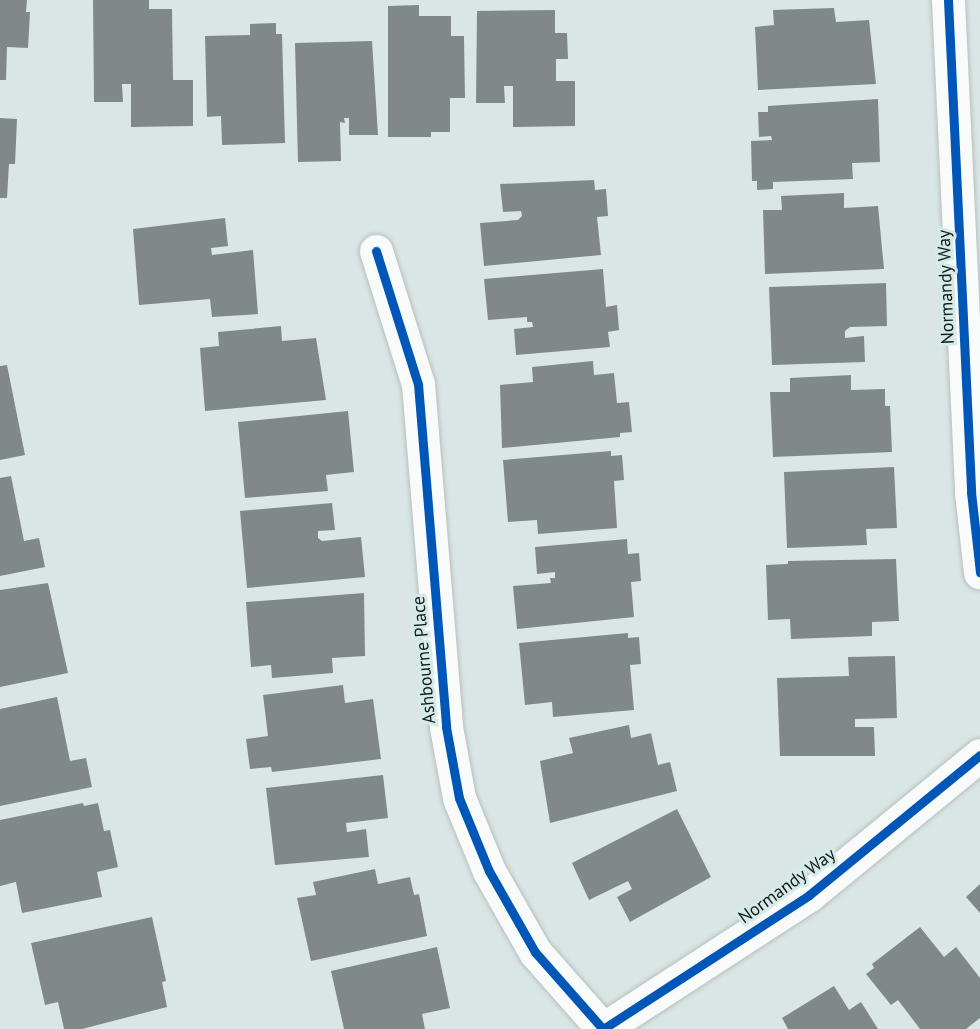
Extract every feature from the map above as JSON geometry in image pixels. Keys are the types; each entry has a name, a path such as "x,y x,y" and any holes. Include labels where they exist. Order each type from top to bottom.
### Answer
{"street":[{"name":"Normandy Way","path":"948,0 970,492 980,572"},
{"name":"Ashbourne Place","path":"376,251 418,384 446,727 459,798 489,871 535,952 603,1029"},
{"name":"Normandy Way","path":"603,1029 809,895 980,755"}],"building":[{"path":"0,0 27,0 26,12 30,12 28,48 7,47 6,80 0,80"},
{"path":"93,0 149,0 149,9 172,9 173,80 193,80 193,126 131,127 131,84 122,84 123,102 94,102"},
{"path":"419,5 419,16 451,16 451,36 464,36 465,98 450,98 450,132 431,132 431,137 388,137 388,6"},
{"path":"834,8 836,22 869,20 876,84 758,90 755,27 774,25 773,10"},
{"path":"555,10 555,33 567,33 568,59 556,59 556,81 575,81 575,126 513,127 513,86 504,86 505,103 476,103 477,11"},
{"path":"276,23 276,34 282,34 285,143 222,145 221,116 207,117 205,36 250,35 250,24"},
{"path":"372,41 378,135 349,135 349,118 344,118 345,123 340,122 341,161 298,162 295,43"},
{"path":"878,99 880,162 852,163 853,179 773,182 773,189 757,190 757,181 752,181 751,141 772,140 771,136 759,137 758,112 768,112 768,106"},
{"path":"0,118 17,119 15,164 9,164 7,198 0,198"},
{"path":"594,180 595,190 606,189 608,216 597,217 601,255 484,266 480,223 518,220 522,216 521,211 503,212 500,184"},
{"path":"844,193 844,208 878,206 884,269 765,274 763,210 782,210 781,196"},
{"path":"225,218 228,246 211,248 212,255 253,250 258,314 212,317 210,299 139,305 133,229"},
{"path":"603,269 606,307 617,305 619,330 608,332 610,347 516,355 514,329 533,327 532,322 527,322 527,317 488,320 484,279"},
{"path":"886,283 887,326 850,327 845,331 845,338 864,336 865,362 772,365 769,287"},
{"path":"281,326 282,341 316,338 326,400 205,411 200,348 219,346 218,332"},
{"path":"593,361 594,375 614,373 617,403 629,402 632,432 620,433 620,437 502,448 500,385 533,382 532,367"},
{"path":"7,365 25,455 0,460 0,366"},
{"path":"851,375 851,390 885,389 885,406 890,406 892,452 773,457 770,392 790,392 790,378"},
{"path":"348,411 354,472 326,475 328,491 245,498 238,422"},
{"path":"611,451 611,456 622,455 624,480 614,481 617,528 538,534 537,520 508,522 503,460"},
{"path":"894,467 897,528 866,529 867,545 787,548 784,472"},
{"path":"11,476 24,541 39,538 45,567 0,576 0,478"},
{"path":"332,503 335,530 318,531 318,538 322,541 361,537 365,577 247,588 240,511"},
{"path":"627,539 628,554 639,553 641,581 631,582 634,617 517,629 513,586 551,583 550,578 555,578 555,572 537,574 535,547"},
{"path":"896,559 899,621 872,622 872,636 791,639 790,619 768,620 766,565 788,564 788,561"},
{"path":"48,583 68,673 0,687 0,590"},
{"path":"364,593 365,656 332,658 333,673 272,678 271,665 251,667 246,602"},
{"path":"628,633 628,638 639,637 641,664 630,665 634,710 553,717 552,702 525,705 519,643"},
{"path":"895,656 897,718 855,719 855,727 874,727 875,756 780,756 777,678 849,676 848,657"},
{"path":"343,685 345,703 373,699 381,759 272,772 271,767 250,769 246,739 268,736 263,695"},
{"path":"57,697 70,761 86,758 92,787 0,806 0,709"},
{"path":"629,725 631,738 651,733 658,765 670,762 677,791 550,823 540,761 573,753 569,738"},
{"path":"383,775 388,818 346,823 347,832 366,829 369,857 275,865 266,788"},
{"path":"83,803 84,806 98,803 104,831 110,830 118,867 97,872 102,897 22,913 16,882 0,886 0,820"},
{"path":"677,809 711,877 630,922 617,897 632,889 628,881 589,900 572,863"},
{"path":"375,869 378,884 410,877 414,895 419,894 427,936 311,961 297,898 316,895 313,882"},
{"path":"980,884 980,913 966,897"},
{"path":"152,917 166,981 162,982 167,1007 82,1029 64,1029 58,1002 45,1005 31,943"},
{"path":"920,927 944,957 956,947 980,978 980,1018 966,1029 920,1029 898,1000 891,1005 866,974 874,968 872,964"},
{"path":"437,947 450,1008 422,1014 425,1029 344,1029 331,971"},
{"path":"834,986 849,1010 861,1002 878,1029 788,1029 782,1018"}],"cycle path":[{"path":"948,0 971,492 980,572"},
{"path":"376,251 418,384 446,727 459,798 489,871 535,952 603,1029"},
{"path":"603,1029 809,895 980,755"}]}
